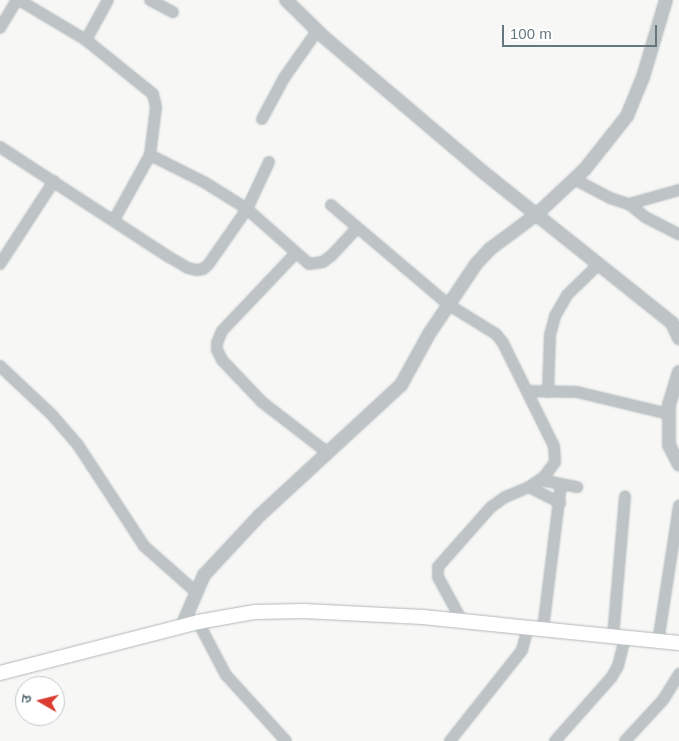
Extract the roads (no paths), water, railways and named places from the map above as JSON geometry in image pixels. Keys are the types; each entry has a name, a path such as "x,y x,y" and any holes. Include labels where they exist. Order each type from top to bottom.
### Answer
{"main road":[{"path":"0,673 198,622 255,612 304,611 462,621 679,643"}],"street":[{"path":"0,28 18,0 86,40 153,94 156,107 150,155 114,220"},
{"path":"86,40 108,0"},
{"path":"150,0 173,12"},
{"path":"286,0 318,31 483,172 672,322 679,337"},
{"path":"182,626 204,575 260,515 401,385 476,264 490,249 537,214 574,179 627,116 643,77 666,0"},
{"path":"262,119 284,78 318,31"},
{"path":"0,147 188,268 203,269 246,209 269,162"},
{"path":"150,155 204,182 246,209 295,254 310,264 323,262 357,228"},
{"path":"574,179 610,198 629,204 645,217 679,234"},
{"path":"0,264 54,181"},
{"path":"629,204 679,190"},
{"path":"331,205 449,305 496,334 528,391 554,446 555,462 541,480 505,497 490,507 438,567 438,577 462,621"},
{"path":"295,254 222,330 217,343 217,350 222,360 262,402 328,453"},
{"path":"548,392 550,335 555,316 567,295 599,264"},
{"path":"0,366 52,415 78,445 144,546 196,592"},
{"path":"679,372 669,404 669,445 679,465"},
{"path":"528,391 577,392 669,414"},
{"path":"541,480 577,487"},
{"path":"543,629 562,484"},
{"path":"528,487 560,503"},
{"path":"555,741 610,678 618,666 625,497"},
{"path":"658,642 679,506"},
{"path":"198,622 226,675 286,741"},
{"path":"450,741 522,650 528,628"},
{"path":"625,741 664,700 679,674"}]}
